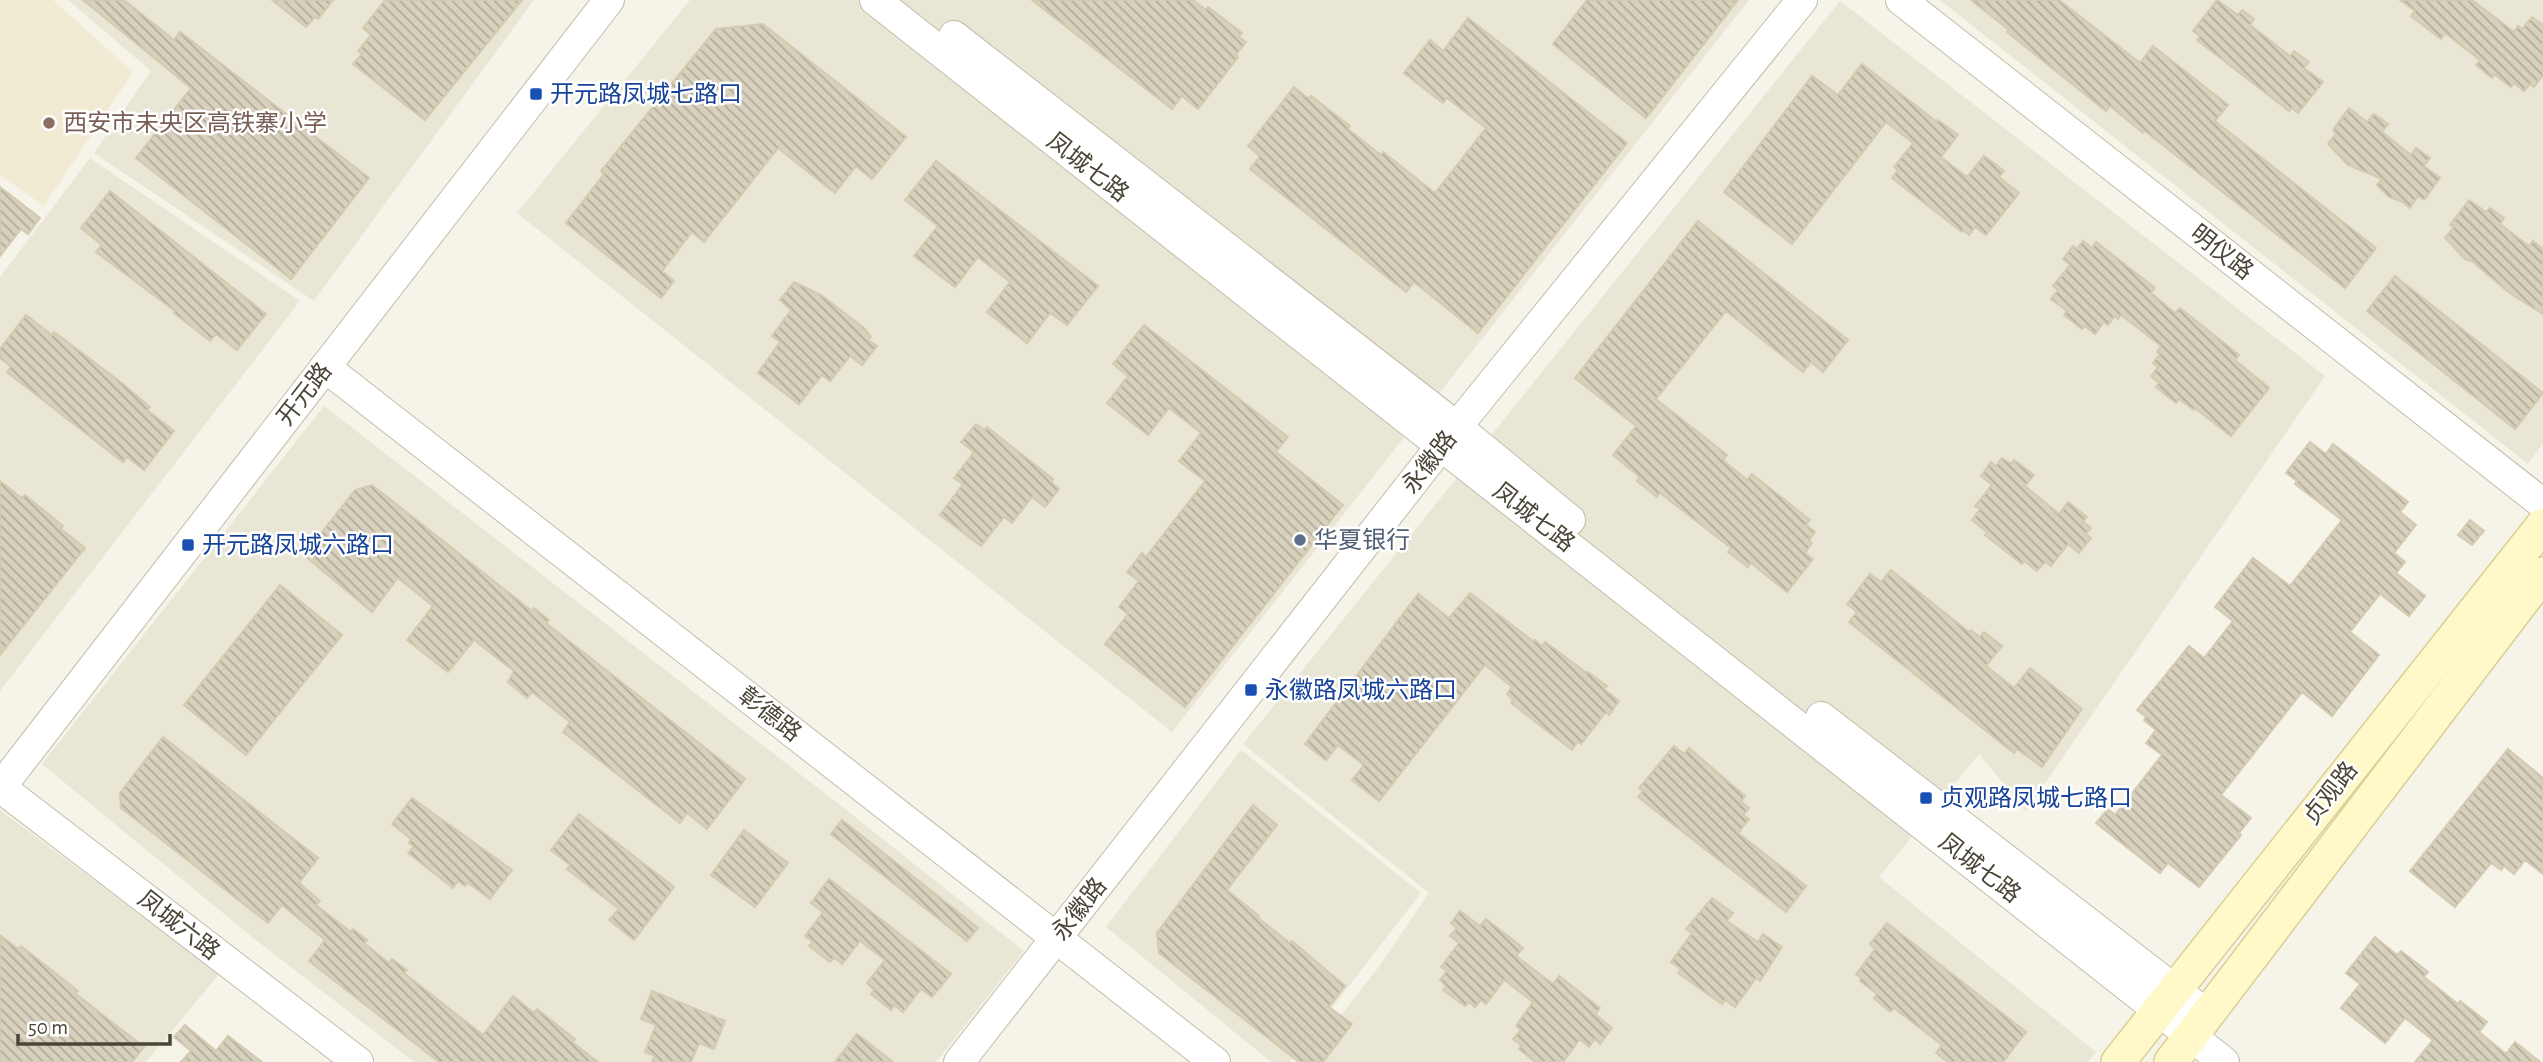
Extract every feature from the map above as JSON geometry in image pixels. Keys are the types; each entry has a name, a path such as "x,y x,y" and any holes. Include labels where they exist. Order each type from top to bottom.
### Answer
{"main road":[{"name":"贞观路","path":"2118,1062 2543,525"},
{"name":"贞观路","path":"2171,1062 2543,574"}],"street":[{"name":"开元路","path":"0,788 609,0"},
{"name":"凤城七路","path":"875,0 1450,436"},
{"name":"凤城七路","path":"909,0 1450,436 2167,999 2199,1025 2224,1062"},
{"name":"永徽路","path":"959,1062 1450,436 1802,0"},
{"name":"明仪路","path":"1901,0 2543,504"},
{"name":"彰德路","path":"325,367 1215,1062"},
{"name":"凤城六路","path":"0,788 358,1062"}],"shaded area":[{"name":"西安市未央区高铁寨小学","path":"0,0 53,0 133,72 44,206 0,175"},
{"path":"68,0 534,0 314,301 94,153 151,71"},
{"path":"690,0 1749,0 1172,732 517,213"},
{"path":"1940,0 2543,0 2543,443 2528,464"},
{"path":"1840,1 2325,376 2026,811 1979,754 1879,877 2096,1052 2088,1062 1304,1062 1378,968 1429,893 1243,744"},
{"path":"90,158 300,301 0,691 0,277"},
{"path":"324,406 840,805 1024,951 936,1062 414,1062 257,941 42,764"},
{"path":"1241,750 1421,893 1290,1062 1271,1062 1106,927"},
{"path":"0,810 219,974 146,1062 0,1062"}],"building":[{"path":"83,0 124,0 174,40 180,32 369,178 291,279 136,158 191,88"},
{"path":"272,0 333,0 318,19 315,17 306,27"},
{"path":"385,0 522,0 425,120 353,64 362,54 358,51 371,35 363,28"},
{"path":"1032,0 1193,0 1206,10 1208,7 1242,33 1239,37 1246,42 1236,55 1238,57 1198,109 1182,96 1172,109"},
{"path":"1587,0 1738,0 1646,118 1553,44"},
{"path":"1971,0 2059,0 2140,63 2153,46 2228,105 2215,121 2376,248 2345,288 2145,131 2143,133 2110,106 2106,111"},
{"path":"2217,0 2238,15 2242,10 2254,19 2250,25 2290,56 2294,51 2309,62 2304,68 2323,82 2298,113 2292,108 2289,111 2197,40 2200,36 2193,31"},
{"path":"2400,0 2472,0 2514,32 2518,26 2522,29 2532,17 2543,25 2543,75 2534,87 2530,84 2524,91 2514,83 2511,87 2494,74 2492,78 2476,65 2480,60 2445,33 2441,39 2411,16 2415,11"},
{"path":"1468,18 1627,143 1478,333 1414,282 1406,292 1250,169 1260,156 1248,146 1294,87 1309,99 1311,96 1350,126 1348,129 1381,155 1383,152 1435,193 1486,128 1447,98 1443,103 1404,73 1430,40 1443,51"},
{"path":"763,24 906,137 872,179 856,166 835,193 778,148 704,242 692,232 662,271 674,281 661,298 566,223 604,174 601,171 716,29"},
{"path":"1862,64 1958,135 1941,157 1967,177 1984,156 2004,171 1999,177 2019,193 1986,235 1975,227 1969,235 1963,230 1962,232 1892,178 1898,170 1894,167 1913,143 1886,122 1792,244 1724,192 1812,76 1838,95"},
{"path":"2349,108 2367,122 2374,114 2388,124 2382,132 2411,155 2416,148 2430,158 2424,166 2440,178 2424,200 2418,196 2410,208 2389,197 2377,185 2382,179 2348,165 2328,144 2336,133 2333,130"},
{"path":"936,161 1098,286 1067,325 1050,313 1027,343 987,312 1010,282 978,257 955,287 914,256 938,226 905,200"},
{"path":"0,187 40,218 28,234 21,229 0,256"},
{"path":"110,191 266,314 237,350 216,334 210,341 174,313 175,311 96,252 102,245 81,228"},
{"path":"2469,200 2486,212 2490,208 2504,218 2500,224 2529,246 2533,241 2543,249 2543,314 2508,292 2472,261 2465,259 2445,238 2454,227 2450,225"},
{"path":"1698,221 1848,340 1823,372 1811,362 1803,372 1726,311 1656,399 1727,455 1723,460 1747,480 1752,474 1810,520 1806,525 1815,532 1805,553 1813,559 1787,592 1751,563 1748,567 1728,552 1731,548 1660,493 1657,497 1637,481 1640,477 1613,455 1636,426 1575,378"},
{"path":"2083,241 2092,248 2096,242 2155,288 2151,293 2175,313 2180,308 2239,355 2235,360 2269,388 2231,436 2196,409 2179,399 2176,403 2156,387 2159,383 2151,376 2158,367 2153,363 2160,354 2157,352 2161,346 2121,315 2118,319 2115,316 2108,325 2104,322 2095,334 2085,326 2082,329 2064,315 2067,311 2051,299 2058,290 2053,286 2070,265 2063,259 2073,246 2077,249"},
{"path":"2395,276 2543,393 2515,429 2367,311"},
{"path":"794,282 821,295 864,328 871,337 868,340 877,346 862,365 850,356 830,381 822,375 799,404 758,373 780,342 772,336 791,310 780,300"},
{"path":"26,315 52,335 54,332 122,383 150,407 147,410 174,431 144,470 127,457 123,462 7,372 11,367 0,358 0,349"},
{"path":"1144,325 1288,437 1276,452 1343,505 1185,707 1105,644 1128,614 1119,607 1139,581 1127,572 1142,553 1146,557 1205,481 1179,461 1201,433 1169,408 1148,435 1107,403 1128,376 1113,364"},
{"path":"976,424 985,430 987,427 1053,479 1051,482 1059,489 1045,507 1032,497 1012,523 1004,517 981,546 940,515 963,484 954,478 974,452 961,442"},
{"path":"2310,442 2326,454 2333,444 2408,502 2400,512 2416,525 2394,553 2405,562 2396,573 2425,596 2409,616 2380,594 2350,632 2379,655 2332,716 2302,692 2221,795 2251,818 2239,833 2241,835 2199,887 2168,863 2160,873 2096,823 2108,809 2115,815 2162,755 2146,743 2156,730 2137,710 2189,646 2204,658 2233,621 2215,607 2253,558 2290,586 2342,520 2295,484 2297,481 2286,473"},
{"path":"2002,458 2011,464 2014,460 2034,475 2025,486 2059,514 2068,502 2087,517 2083,522 2091,528 2086,534 2091,538 2079,553 2068,544 2051,566 2045,562 2037,571 2024,561 2022,564 1985,535 1987,532 1972,520 1980,509 1975,506 1992,485 1981,476 1991,462 1996,466"},
{"path":"0,481 22,498 25,495 85,548 0,655"},
{"path":"372,485 532,611 534,608 549,620 546,623 745,779 707,829 687,813 680,823 563,732 570,722 532,692 527,698 508,682 514,671 474,640 448,672 407,640 433,606 398,578 372,612 304,555 355,490"},
{"path":"2470,520 2484,531 2472,545 2458,535"},
{"path":"1891,570 1969,632 1971,630 1980,637 1984,632 2002,646 1986,666 2014,688 2030,668 2082,709 2042,767 2017,749 2014,753 1849,622 1857,612 1847,604 1870,574 1881,582"},
{"path":"280,585 342,635 246,755 184,705"},
{"path":"1470,593 1534,642 1535,640 1542,646 1545,642 1588,672 1607,686 1604,689 1619,701 1609,715 1606,712 1581,744 1578,741 1572,750 1511,703 1513,700 1507,694 1512,687 1485,665 1379,801 1352,780 1364,765 1338,745 1326,760 1305,744 1418,594 1449,618"},
{"path":"163,737 318,858 299,883 320,901 316,905 351,932 353,929 367,940 364,943 389,963 392,959 407,970 404,973 483,1035 513,996 534,1013 537,1009 575,1039 572,1042 598,1062 439,1062 309,961 325,940 282,905 268,923 121,808 120,793"},
{"path":"1674,746 1684,754 1689,748 1745,796 1741,802 1749,808 1743,815 1749,819 1738,833 1806,886 1786,912 1638,797 1643,791 1639,788"},
{"path":"2508,749 2543,778 2543,874 2525,860 2514,874 2504,866 2501,870 2491,863 2455,907 2410,871"},
{"path":"412,798 512,870 490,899 467,882 465,886 458,881 453,888 408,853 414,847 409,843 411,839 392,824"},
{"path":"1253,805 1277,825 1227,890 1259,916 1258,918 1290,943 1292,941 1345,986 1329,1007 1352,1024 1323,1062 1299,1062 1159,953 1157,933"},
{"path":"579,814 674,887 634,940 609,920 619,909 567,869 570,865 551,850"},
{"path":"842,820 978,928 967,941 831,834"},
{"path":"744,830 788,863 755,907 711,875"},
{"path":"829,879 951,974 932,997 921,989 903,1012 894,1005 891,1010 871,994 874,990 867,983 885,960 860,941 842,964 834,958 830,962 809,946 813,942 805,936 823,912 811,903"},
{"path":"1712,898 1733,913 1727,921 1758,942 1763,934 1782,947 1760,981 1756,978 1735,1007 1725,1000 1722,1004 1678,973 1681,969 1671,962 1692,933 1686,929"},
{"path":"1460,911 1480,926 1486,919 1523,948 1516,956 1553,984 1559,976 1600,1008 1595,1014 1612,1028 1600,1044 1595,1039 1589,1047 1580,1039 1563,1062 1535,1062 1519,1049 1521,1045 1513,1039 1521,1030 1516,1026 1533,1002 1504,980 1486,1004 1481,1000 1475,1007 1469,1002 1465,1006 1443,990 1446,986 1440,980 1447,971 1441,967 1459,943 1450,936 1457,928 1451,923"},
{"path":"1887,923 2026,1032 2003,1062 1948,1062 1936,1053 1942,1045 1894,1008 1890,1012 1874,998 1877,994 1860,981 1861,978 1856,974 1875,949 1870,944"},
{"path":"0,935 18,949 21,946 78,991 76,994 144,1047 132,1062 0,1062"},
{"path":"2375,937 2397,955 2401,951 2428,972 2424,977 2458,1004 2460,1001 2487,1022 2479,1032 2506,1054 2515,1042 2540,1062 2415,1062 2433,1040 2405,1018 2385,1043 2341,1008 2360,984 2346,973"},
{"path":"652,991 725,1021 714,1049 699,1043 691,1062 652,1062 655,1056 645,1052 656,1025 641,1019"},
{"path":"185,1025 216,1051 228,1036 262,1062 181,1062 191,1051 174,1037"},
{"path":"857,1034 893,1062 835,1062"}],"place":[{"name":"开元路凤城七路口","path":"536,94"},
{"name":"西安市未央区高铁寨小学","path":"49,123"},
{"name":"华夏银行","path":"1300,540"},
{"name":"开元路凤城六路口","path":"188,545"},
{"name":"永徽路凤城六路口","path":"1251,690"},
{"name":"贞观路凤城七路口","path":"1926,798"}]}
